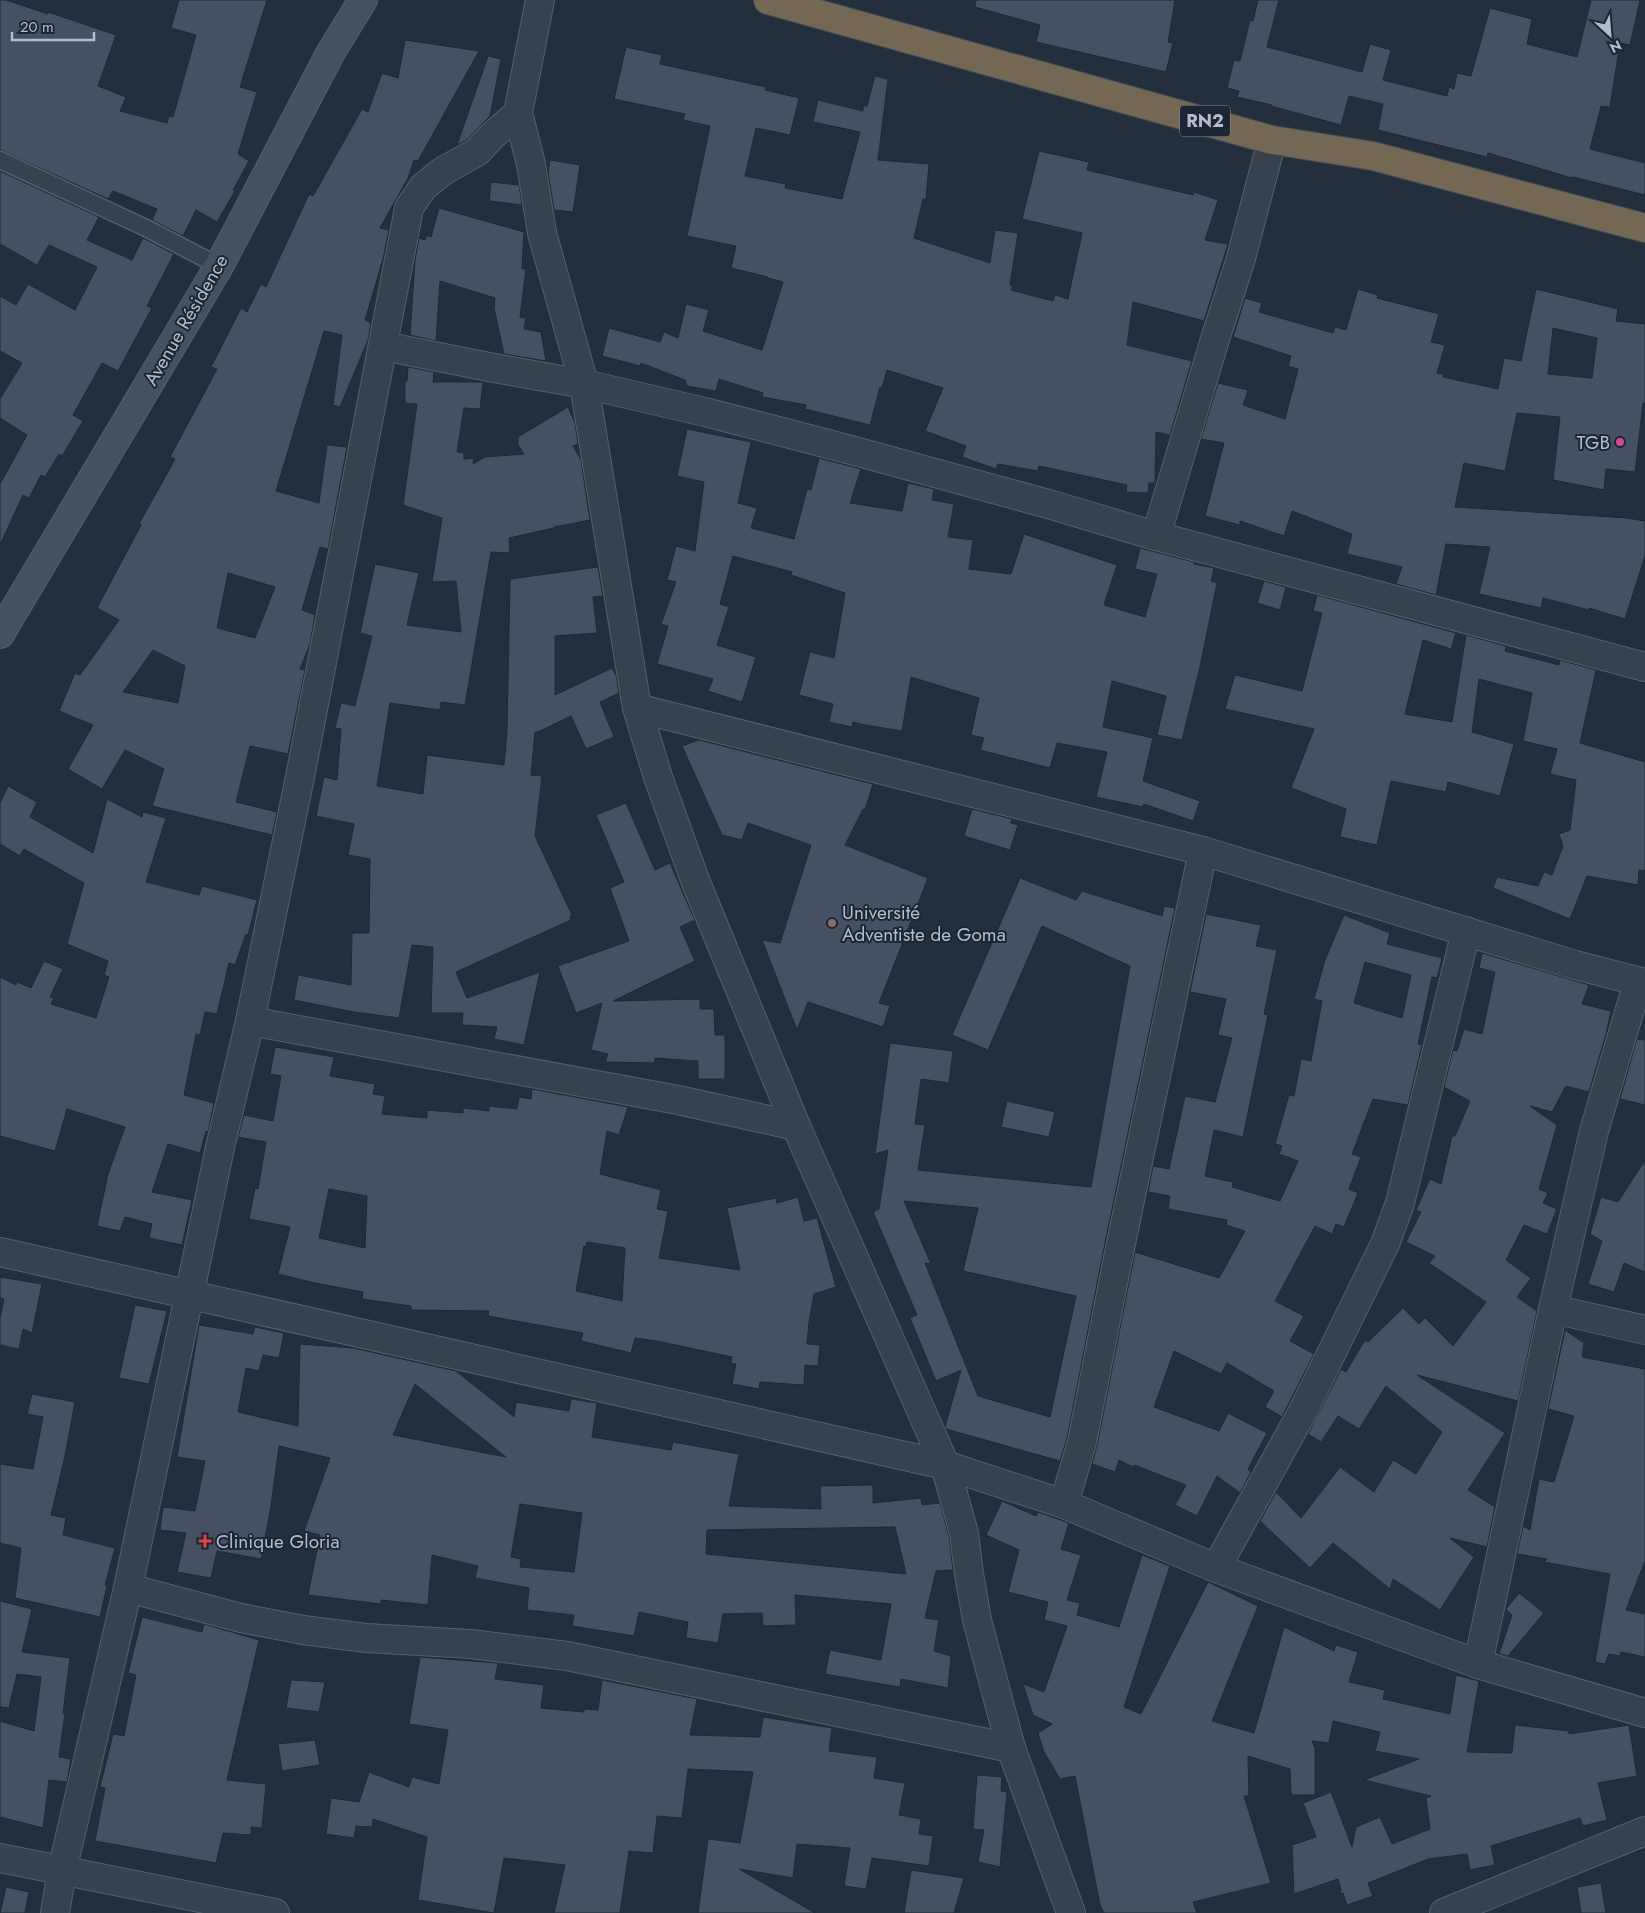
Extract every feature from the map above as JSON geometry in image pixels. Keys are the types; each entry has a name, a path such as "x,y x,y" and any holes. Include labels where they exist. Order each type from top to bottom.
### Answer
{"highway":[{"name":"RN2","path":"768,0 1272,140 1373,156 1645,228"}],"main road":[{"name":"Avenue Résidence","path":"0,634 219,266 331,52 363,0"}],"street":[{"path":"540,0 518,113 531,164 542,232 584,384 637,708 658,776 695,880 796,1126 945,1465 964,1533 969,1574 978,1620 1011,1748 1071,1913"},
{"path":"55,1913 62,1871 128,1588 221,1143 250,1022 300,777 409,208 423,187 443,171 478,152 492,136 518,113"},
{"path":"1156,536 1240,262 1272,140"},
{"path":"383,346 584,384 851,450 1052,505 1156,536 1645,667"},
{"path":"637,708 1203,851 1641,983 1594,1131 1553,1310 1478,1664"},
{"path":"1064,1504 1082,1442 1119,1253 1203,851"},
{"path":"1216,1568 1303,1411 1385,1244 1400,1203 1466,931"},
{"path":"250,1022 678,1100 796,1126"},
{"path":"0,1252 945,1465 1064,1504 1216,1568 1478,1664 1645,1713"},
{"path":"1553,1310 1645,1330"},
{"path":"128,1588 241,1618 303,1630 366,1638 471,1644 567,1656 1011,1748"},
{"path":"1444,1913 1645,1831"},
{"path":"0,1858 275,1913"}],"lane":[{"path":"0,160 146,228 219,266"}],"building":[{"path":"0,0 6,0 48,14 48,12 116,35 98,86 126,97 120,111 167,123 169,116 173,117 196,35 171,28 179,0 267,0 240,87 257,92 238,154 249,161 233,190 235,191 217,222 196,210 183,236 152,220 157,209 113,191 108,199 0,150"},
{"path":"976,0 1175,0 1168,42 1173,43 1166,72 1036,42 1040,25 975,7"},
{"path":"1258,0 1279,0 1267,47 1362,72 1370,44 1391,50 1383,80 1447,96 1449,87 1454,89 1457,73 1471,76 1490,8 1532,19 1527,44 1577,57 1591,0 1640,0 1630,45 1620,43 1610,107 1601,106 1590,149 1645,163 1645,195 1572,178 1488,153 1487,157 1378,130 1383,104 1349,96 1341,125 1237,97 1239,91 1227,88 1234,60 1240,61 1250,20 1253,21"},
{"path":"405,40 479,51 418,161 414,160 408,178 380,228 389,230 383,259 365,320 371,323 368,340 340,407 333,405 342,335 324,331 276,491 319,503 327,445 347,447 328,549 320,547 302,610 315,615 310,644 300,669 305,670 288,754 250,746 236,802 277,812 272,835 152,806 164,769 125,750 102,789 68,769 93,725 59,711 75,673 80,675 119,620 97,608 141,525 139,524 175,459 170,457 217,369 211,367 241,308 247,312 261,284 266,287 309,194 313,196 362,109 368,112 382,73 398,78","holes":["228,573 275,587 255,638 217,628","153,650 185,666 178,703 123,692"]},
{"path":"626,47 662,55 660,64 766,87 765,90 799,98 790,135 756,128 745,176 786,184 785,188 842,199 860,132 813,122 818,100 863,111 863,106 867,106 875,76 888,79 878,160 929,164 926,199 923,199 914,238 990,263 995,230 1018,233 1010,285 1013,286 1011,290 1053,301 1055,295 1068,299 1082,233 1022,219 1039,151 1089,162 1087,170 1193,195 1194,192 1218,200 1205,240 1228,244 1204,321 1133,302 1127,345 1192,361 1170,435 1156,432 1155,483 1149,483 1148,493 1126,492 1127,485 1039,466 1038,471 998,464 996,469 962,457 966,446 925,431 943,388 887,370 882,388 880,387 870,425 805,409 806,405 762,397 763,393 719,379 716,391 687,386 685,380 641,363 640,366 602,356 609,328 660,342 664,332 678,338 686,304 709,310 703,331 762,350 783,282 731,268 736,246 687,236 710,126 683,120 685,114 614,99"},
{"path":"488,56 501,59 490,116 467,140 457,145"},
{"path":"550,160 580,165 573,212 554,210 548,172"},
{"path":"0,171 99,217 87,240 132,260 143,238 174,254 147,306 152,308 118,371 102,363 73,415 83,421 62,456 59,454 45,477 41,475 29,498 23,495 0,545 0,484 27,435 0,418 0,399 22,363 0,351 0,296 16,305 28,284 75,310 97,267 49,245 37,265 0,244"},
{"path":"491,182 519,185 522,205 489,201"},
{"path":"439,208 524,232 522,269 526,269 520,317 526,318 524,329 541,332 546,361 504,354 494,308 495,298 440,281 436,341 410,335 415,260 419,238 425,240 427,235 431,237"},
{"path":"1358,289 1378,295 1377,298 1439,314 1431,342 1445,345 1437,373 1443,374 1443,377 1498,389 1504,358 1521,361 1536,289 1618,309 1616,321 1645,324 1645,404 1643,403 1635,472 1606,469 1604,490 1553,480 1560,417 1517,413 1505,471 1464,463 1455,507 1627,518 1645,521 1645,556 1625,619 1589,608 1589,610 1543,598 1541,608 1479,594 1490,547 1446,544 1436,595 1396,584 1402,567 1347,554 1352,534 1292,511 1284,536 1240,521 1240,525 1205,516 1224,443 1201,439 1218,383 1248,390 1243,405 1285,419 1298,369 1288,366 1291,356 1233,337 1245,298 1262,303 1259,312 1333,333 1335,327 1346,330","holes":["1553,328 1597,338 1592,378 1548,374"]},
{"path":"408,367 434,372 433,382 483,382 480,409 464,408 457,452 464,453 464,459 474,458 473,464 485,457 524,454 518,445 518,437 568,407 575,423 578,444 573,446 581,460 590,520 509,538 510,553 491,552 465,705 441,702 440,710 390,703 377,786 423,794 427,755 504,765 507,732 510,579 598,567 603,596 593,597 597,633 555,636 555,695 612,668 616,675 619,693 600,702 614,737 586,749 571,716 535,732 531,775 542,776 535,836 572,915 570,916 571,920 456,972 467,998 540,972 524,1045 494,1039 497,1027 462,1025 463,1013 431,1013 433,947 412,945 399,1018 354,1012 294,1000 298,975 351,985 352,933 369,933 370,859 348,855 354,824 316,816 324,777 337,780 341,729 335,728 341,703 355,706 372,636 360,633 375,564 419,573 407,625 461,632 456,581 432,582 442,518 403,505 417,404 405,403 405,381 407,381"},
{"path":"687,429 751,442 738,503 757,508 751,528 794,539 807,489 811,490 819,458 861,469 850,503 902,511 908,483 934,489 932,500 954,504 948,537 973,540 969,569 1011,574 1024,534 1117,565 1104,605 1145,617 1157,574 1135,569 1140,548 1214,568 1211,581 1217,583 1200,667 1182,740 1157,735 1166,696 1112,681 1103,727 1153,738 1143,781 1200,801 1193,821 1144,804 1143,807 1096,797 1107,752 1057,743 1050,768 980,750 984,738 971,735 979,698 911,677 902,731 853,722 852,727 829,722 833,704 799,695 810,652 834,658 845,593 791,575 792,572 733,556 720,604 729,607 717,645 756,657 742,702 708,691 713,679 657,664 668,626 661,624 676,582 667,580 676,546 695,551 704,482 677,476"},
{"path":"1264,581 1286,587 1280,610 1257,603"},
{"path":"1317,595 1456,633 1451,649 1423,640 1405,714 1452,722 1466,635 1506,646 1505,651 1559,665 1560,660 1596,670 1580,743 1645,762 1645,871 1639,870 1638,885 1587,876 1570,919 1493,888 1497,877 1538,886 1544,872 1552,875 1563,846 1559,834 1570,830 1576,780 1550,774 1557,749 1523,741 1532,693 1479,679 1472,732 1514,744 1500,796 1448,782 1446,792 1391,781 1377,845 1340,837 1346,809 1291,788 1314,729 1225,709 1235,675 1302,691 1322,613 1313,611"},
{"path":"699,740 873,784 865,810 863,809 845,845 928,878 879,1003 890,1006 883,1027 808,1002 797,1030 762,940 780,943 811,845 748,823 742,840 722,835 682,746"},
{"path":"8,786 37,802 30,817 93,853 107,799 142,817 143,812 166,818 146,882 199,895 202,886 257,900 248,935 246,934 235,965 229,963 217,1014 205,1012 200,1035 196,1034 184,1095 214,1103 208,1132 206,1131 200,1153 168,1144 152,1192 192,1200 182,1245 149,1238 152,1224 125,1217 120,1231 97,1226 108,1174 125,1127 67,1109 55,1151 0,1136 0,977 16,985 17,982 31,988 44,961 63,969 50,997 54,998 51,1004 96,1018 109,977 104,975 108,961 67,944 84,883 24,849 20,856 0,844 0,803"},
{"path":"626,803 655,870 670,863 695,920 680,927 695,961 613,1001 700,999 700,1009 714,1009 715,1035 725,1035 725,1079 698,1079 698,1061 655,1058 655,1063 605,1062 608,1054 591,1050 602,1003 576,1013 558,966 629,941 610,888 624,882 596,815"},
{"path":"972,809 1012,819 1011,823 1018,825 1010,850 964,836"},
{"path":"1020,878 1076,900 1082,891 1162,916 1164,906 1175,908 1105,1243 1067,1438 1060,1461 946,1429 945,1427 961,1370 936,1381 910,1318 917,1315 873,1212 879,1209 888,1150 875,1154 890,1043 953,1051 949,1083 921,1079 915,1124 925,1125 918,1170 1091,1187 1130,966 1042,926 988,1050 952,1035","holes":["904,1201 978,1208 963,1271 1076,1296 1050,1417 978,1396 925,1263 931,1264"]},
{"path":"1206,914 1261,925 1256,946 1277,950 1264,1014 1268,1015 1243,1137 1214,1130 1205,1176 1233,1182 1232,1187 1280,1201 1298,1161 1279,1154 1282,1146 1275,1144 1289,1095 1294,1096 1301,1059 1311,1061 1322,1001 1314,999 1325,960 1344,915 1390,933 1387,944 1442,958 1437,978 1432,977 1418,1044 1422,1045 1408,1105 1373,1099 1352,1154 1361,1157 1349,1189 1358,1193 1344,1227 1336,1224 1332,1234 1315,1226 1275,1301 1304,1316 1290,1341 1314,1354 1282,1417 1265,1407 1274,1391 1227,1363 1221,1374 1174,1351 1154,1407 1219,1431 1228,1413 1267,1433 1248,1469 1251,1472 1240,1493 1217,1476 1197,1516 1175,1505 1186,1485 1134,1465 1133,1467 1119,1460 1115,1472 1092,1464 1135,1252 1219,1278 1245,1231 1226,1225 1227,1220 1168,1209 1170,1196 1148,1192 1153,1166 1169,1169 1185,1096 1215,1102 1232,1038 1218,1035 1226,999 1190,992","holes":["1365,962 1411,975 1402,1018 1354,1003"]},
{"path":"1482,953 1589,985 1582,1004 1611,1011 1589,1092 1566,1086 1552,1112 1530,1106 1557,1125 1539,1189 1548,1193 1543,1203 1557,1209 1547,1234 1524,1225 1506,1260 1531,1278 1517,1297 1537,1311 1518,1401 1417,1375 1505,1433 1468,1490 1495,1507 1487,1547 1450,1538 1474,1557 1440,1610 1393,1579 1390,1589 1333,1543 1310,1568 1260,1521 1276,1492 1301,1518 1340,1467 1374,1492 1393,1460 1416,1474 1442,1432 1386,1386 1359,1429 1338,1416 1321,1442 1308,1434 1341,1369 1346,1372 1365,1340 1368,1342 1403,1308 1419,1324 1425,1318 1453,1346 1486,1302 1429,1263 1435,1256 1406,1242 1421,1212 1416,1210 1430,1179 1441,1184 1452,1136 1455,1136 1470,1101 1444,1087 1453,1050 1457,1051 1464,1029 1482,1034 1495,972 1479,968"},
{"path":"1637,1039 1645,1040 1645,1105 1620,1099"},
{"path":"275,1047 334,1057 330,1076 375,1084 373,1094 385,1096 382,1114 427,1118 427,1110 463,1113 463,1108 489,1111 489,1106 517,1109 519,1097 531,1099 532,1089 628,1107 619,1135 607,1131 600,1174 661,1190 657,1209 668,1211 659,1258 740,1270 727,1208 776,1198 777,1203 798,1197 804,1221 817,1218 836,1287 814,1294 807,1344 820,1345 818,1366 805,1365 804,1385 760,1382 759,1389 732,1384 736,1364 731,1363 732,1357 635,1338 631,1353 581,1341 583,1333 488,1316 489,1311 411,1310 411,1306 362,1299 363,1292 278,1274 290,1227 249,1219 255,1188 258,1189 266,1142 238,1137 244,1115 273,1121 281,1076 270,1074","holes":["329,1189 367,1196 365,1248 319,1238","587,1242 625,1248 622,1301 576,1291 584,1246 586,1247"]},
{"path":"1007,1101 1055,1112 1049,1137 1001,1127"},
{"path":"1645,1160 1645,1272 1624,1263 1614,1292 1588,1284 1602,1241 1590,1234 1601,1197 1618,1202"},
{"path":"0,1277 42,1284 32,1333 23,1329 19,1349 0,1345 0,1318 4,1299 0,1298"},
{"path":"135,1305 167,1311 149,1384 119,1378"},
{"path":"199,1325 253,1334 255,1327 284,1333 279,1358 263,1355 259,1371 246,1368 238,1412 298,1426 300,1344 353,1348 456,1371 514,1417 516,1402 569,1411 571,1399 597,1403 592,1437 671,1450 673,1442 739,1454 729,1506 821,1509 820,1486 873,1485 873,1503 921,1498 922,1505 940,1503 949,1536 953,1570 936,1571 925,1618 939,1620 934,1651 951,1656 948,1688 901,1679 900,1687 825,1674 830,1650 881,1660 891,1604 795,1595 796,1625 763,1626 762,1613 723,1614 718,1643 686,1638 688,1622 639,1612 634,1636 572,1626 574,1615 527,1610 529,1588 475,1578 478,1566 432,1555 428,1605 381,1600 381,1604 308,1595 320,1535 304,1531 330,1458 279,1446 271,1506 261,1559 217,1551 211,1578 177,1572 186,1533 160,1530 163,1507 195,1511 205,1461 177,1457","holes":["415,1384 506,1457 393,1435","520,1504 582,1513 574,1572 520,1567 521,1559 511,1557","895,1527 906,1574 706,1554 707,1530"]},
{"path":"1565,1330 1584,1343 1582,1357 1645,1369 1645,1561 1626,1610 1645,1614 1645,1657 1621,1652 1620,1656 1609,1654 1605,1664 1595,1662 1610,1574 1544,1562 1547,1559 1517,1554 1523,1526 1530,1530 1539,1479 1554,1482 1574,1416 1548,1409"},
{"path":"32,1394 75,1402 51,1515 66,1518 63,1535 115,1548 105,1585 107,1586 100,1617 15,1598 21,1548 0,1543 0,1464 33,1469 43,1417 27,1414"},
{"path":"1002,1501 1036,1516 1038,1512 1069,1523 1061,1549 1081,1555 1067,1600 1080,1603 1077,1615 1119,1627 1142,1555 1170,1566 1124,1707 1141,1714 1208,1582 1258,1606 1212,1721 1254,1733 1284,1627 1334,1651 1336,1645 1358,1652 1349,1682 1385,1690 1383,1699 1450,1714 1456,1675 1479,1681 1467,1752 1512,1753 1515,1725 1569,1731 1569,1734 1629,1725 1637,1776 1598,1783 1607,1820 1583,1826 1580,1818 1491,1846 1495,1865 1470,1870 1467,1854 1428,1859 1368,1883 1373,1896 1347,1905 1343,1893 1340,1894 1341,1889 1338,1879 1294,1894 1292,1845 1316,1837 1303,1803 1331,1792 1352,1847 1356,1827 1380,1817 1392,1844 1430,1829 1426,1798 1431,1796 1364,1780 1419,1759 1375,1751 1380,1732 1333,1721 1329,1743 1312,1741 1315,1748 1315,1795 1291,1795 1290,1769 1248,1756 1249,1796 1244,1796 1271,1883 1193,1902 1197,1913 1104,1913 1100,1905 1075,1776 1060,1779 1044,1752 1038,1733 1052,1724 1033,1715 1023,1684 1044,1692 1067,1626 1044,1620 1048,1602 1008,1592 1019,1550 986,1535"},
{"path":"1519,1593 1544,1613 1508,1656 1499,1654 1512,1615 1506,1609"},
{"path":"0,1601 32,1609 22,1652 70,1658 59,1757 71,1759 67,1782 49,1780 43,1828 0,1817 0,1721 34,1731 41,1677 17,1674 9,1708 0,1707"},
{"path":"142,1617 202,1632 204,1624 259,1640 227,1780 266,1784 262,1828 251,1827 251,1835 223,1833 216,1863 95,1841 105,1788 100,1787 113,1734 124,1736 136,1675 128,1673"},
{"path":"420,1657 498,1663 495,1679 544,1685 541,1708 584,1712 584,1709 598,1710 602,1680 697,1699 690,1735 760,1737 763,1717 832,1728 829,1751 877,1757 874,1778 905,1783 899,1815 921,1819 919,1834 933,1836 929,1866 872,1858 866,1889 844,1886 850,1848 797,1844 793,1878 739,1869 815,1913 698,1913 708,1839 740,1843 753,1772 688,1769 682,1818 657,1816 653,1853 629,1851 620,1913 554,1913 565,1865 504,1858 494,1913 418,1900 427,1837 373,1819 372,1827 356,1826 354,1838 326,1834 331,1798 359,1802 369,1772 409,1787 412,1777 439,1784 448,1730 409,1724"},
{"path":"291,1680 325,1682 319,1712 286,1708"},
{"path":"315,1740 320,1765 282,1771 278,1744"},
{"path":"977,1775 1002,1777 1001,1791 1007,1792 1000,1867 978,1862 984,1830 973,1829"},
{"path":"911,1870 964,1878 954,1913 904,1913"},
{"path":"1601,1883 1606,1913 1581,1913 1577,1887"},
{"path":"6,1887 29,1892 25,1913 0,1913"}],"place":[{"name":"TGB","path":"1620,442"},
{"name":"Université Adventiste de Goma","path":"832,923"},
{"name":"Clinique Gloria","path":"205,1541"}]}
